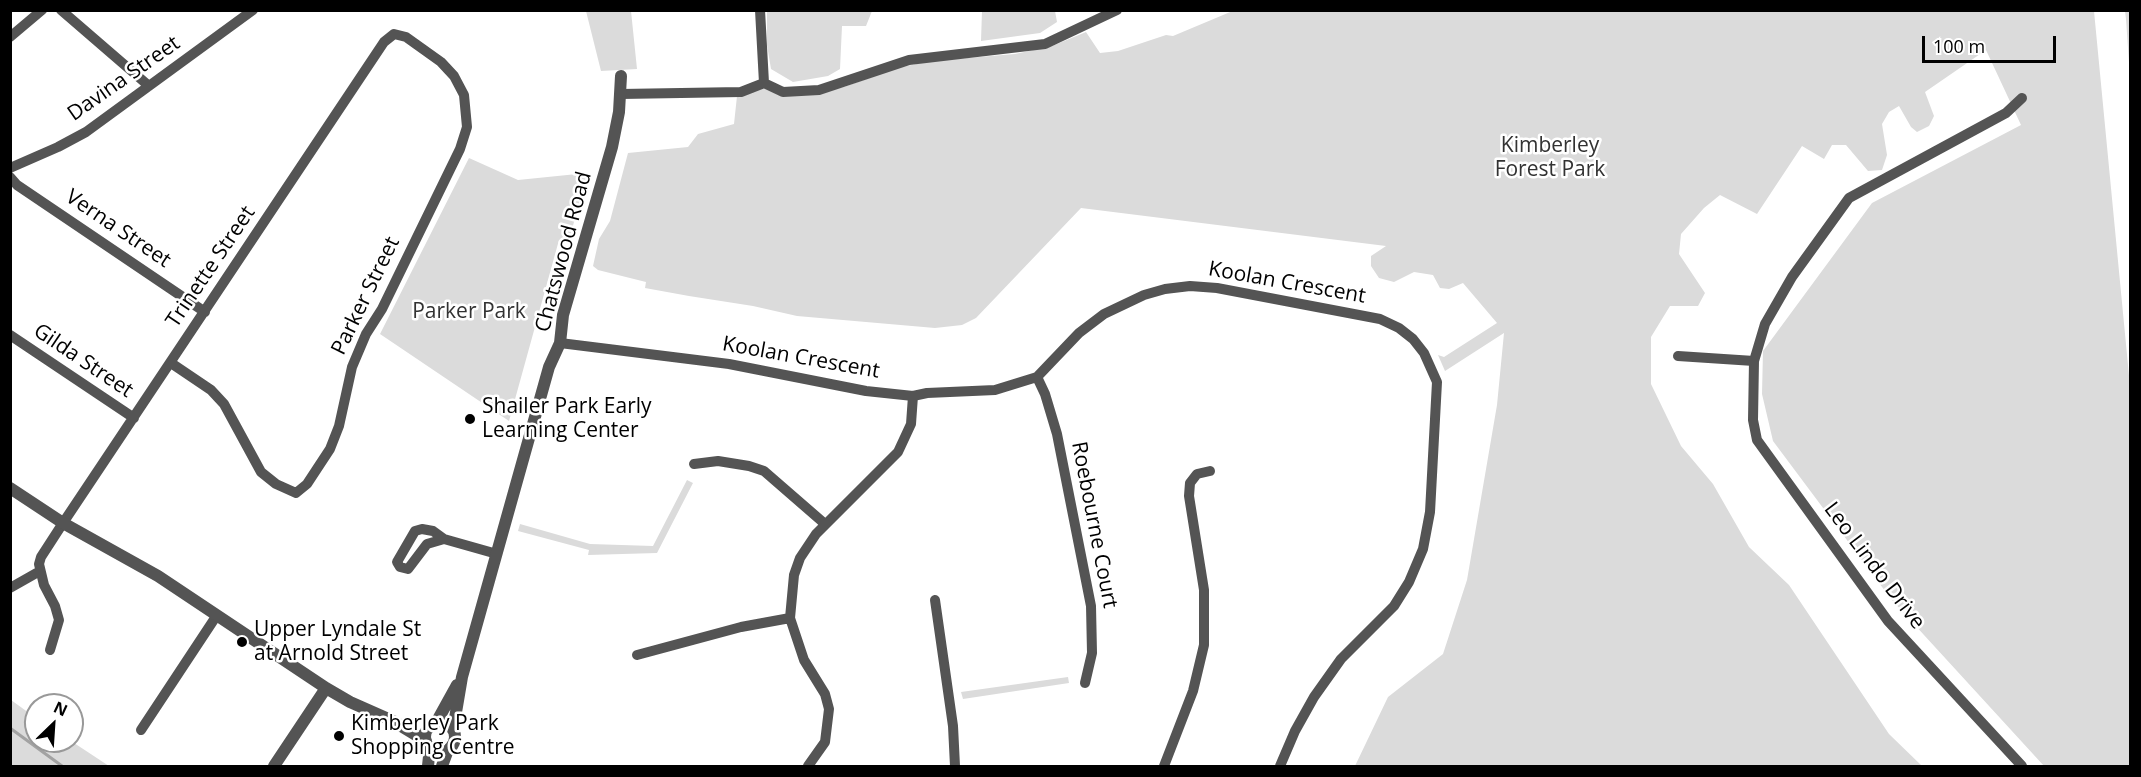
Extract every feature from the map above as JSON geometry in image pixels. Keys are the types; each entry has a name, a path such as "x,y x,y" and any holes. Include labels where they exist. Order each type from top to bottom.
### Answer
{"street":[{"path":"10,37 42,10"},
{"path":"61,10 149,86"},
{"name":"Davina Street","path":"10,168 86,132 253,10"},
{"path":"760,10 764,83"},
{"path":"621,94 741,92 764,83 783,92 819,90 909,60 1045,44 1117,10"},
{"name":"Trinette Street","path":"40,571 41,557 63,523 206,312 384,42 394,34"},
{"name":"Parker Street","path":"171,363 211,390 224,404 261,472 276,484 296,493 307,483 330,449 339,426 352,367 366,334 382,309 440,191 460,149 467,127 464,95 454,76 441,62 406,37 394,34"},
{"name":"Chatswood Road","path":"453,730 462,677 549,367 560,343 563,315 612,147 621,94 621,76"},
{"name":"Leo Lindo Drive","path":"2022,98 2006,113 1849,198 1774,307 1765,324 1754,361 1753,420 1757,440 1888,621 2022,766"},
{"name":"Verna Street","path":"10,177 16,185 206,312"},
{"name":"Koolan Crescent","path":"560,343 729,364 866,391 913,396 927,393 995,390 1037,377 1079,333 1104,314 1144,294 1190,286 1217,288 1380,319 1399,328 1413,339 1424,353 1437,382 1438,409 1430,513 1423,549 1409,582 1394,606 1341,659 1314,697 1280,766"},
{"name":"Gilda Street","path":"10,335 134,418"},
{"path":"1678,356 1754,361"},
{"name":"Roebourne Court","path":"1037,377 1045,394 1057,434 1091,606 1092,652 1085,683"},
{"path":"808,766 825,742 829,709 825,694 804,660 790,618 794,575 807,547 825,524 898,452 911,424 913,396"},
{"path":"694,464 718,461 749,465 764,471 825,524"},
{"path":"1164,766 1192,691 1204,645 1204,590 1189,496 1190,483 1197,474 1210,471"},
{"path":"10,488 63,523 158,576 326,688 350,702 393,721 438,752 448,750"},
{"path":"444,539 497,554"},
{"path":"10,588 40,571 59,620 50,650"},
{"path":"935,600 953,726 955,766"},
{"path":"141,730 217,615"},
{"path":"637,655 741,627 790,618"},
{"name":"Chatswood Road","path":"433,725 462,677"},
{"path":"274,766 326,688"},
{"path":"393,721 433,725 446,723 453,730 455,739 442,766"},
{"path":"428,766 426,733 433,725"}],"green space":[{"name":"Kimberley Forest Park","path":"1235,10 2094,11 2130,386 2130,766 2044,766 1891,599 1773,441 1762,394 1763,351 1872,203 2021,125 1986,50 1925,92 1934,116 1929,126 1917,132 1911,127 1899,106 1889,112 1882,124 1887,155 1882,170 1868,171 1846,145 1832,145 1824,159 1802,146 1757,214 1720,195 1704,208 1681,234 1679,254 1705,293 1698,306 1670,306 1651,337 1651,384 1681,446 1713,484 1749,547 1789,585 1889,734 1922,766 1355,766 1388,697 1443,654 1467,580 1497,405 1504,333 1445,371 1438,355 1444,357 1497,323 1463,283 1449,289 1440,288 1433,275 1414,272 1394,282 1379,278 1371,266 1371,256 1386,246 1081,208 976,318 962,325 935,328 797,316 753,306 645,288 646,282 598,270 593,266 599,239 610,221 628,153 688,147 698,134 734,124 737,96 765,88 778,95 844,87 897,68 931,61 1015,54 1052,46 1086,32 1100,53 1118,51 1166,35 1173,36"},
{"path":"586,11 631,11 637,69 601,71"},
{"path":"767,11 872,11 866,26 842,26 840,69 828,76 793,82 771,69 767,45"},
{"path":"982,11 1055,11 1057,22 1040,33 981,41"},
{"path":"2125,11 2130,11 2130,77 2126,19"},
{"name":"Parker Park","path":"469,158 518,180 587,173 570,237 559,240 509,421 380,334"},
{"path":"687,480 693,483 657,553 588,555 589,550 518,531 520,524 590,544 653,546"},
{"path":"1068,677 1069,683 963,699 961,692"},
{"path":"11,700 24,709 24,753 84,753 84,750 109,766 11,766"}],"waterway":[{"path":"10,728 62,766"}],"place":[{"name":"Shailer Park Early Learning Center","path":"470,419"},
{"name":"Upper Lyndale St at Arnold Street","path":"242,642"},
{"name":"Kimberley Park Shopping Centre","path":"339,736"}]}
